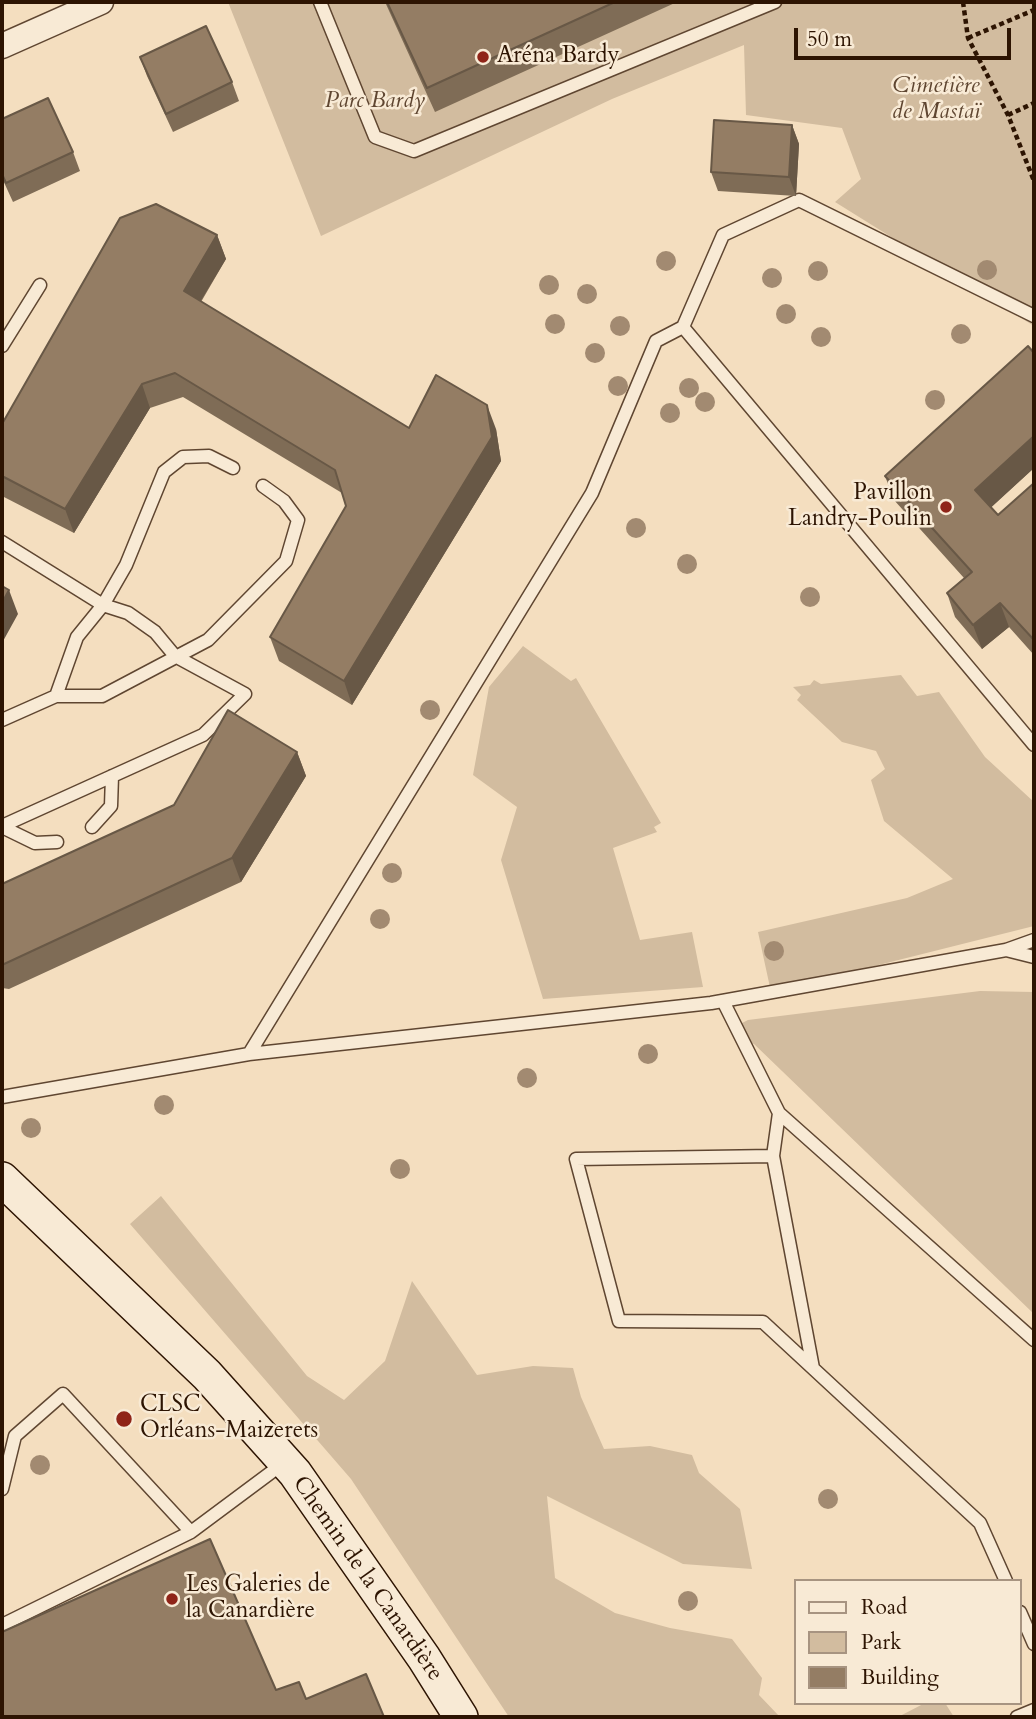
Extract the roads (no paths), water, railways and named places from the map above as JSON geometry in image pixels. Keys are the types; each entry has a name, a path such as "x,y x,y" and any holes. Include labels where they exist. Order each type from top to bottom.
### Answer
{"main road":[{"name":"Chemin de la Canardière","path":"2,1179 207,1375 285,1462 424,1658 461,1717"}],"street":[{"path":"2,47 101,2"}],"lane":[{"path":"320,2 375,137 414,151 775,2"},
{"path":"249,1054 592,493 656,341 683,327 723,235 799,200 1034,316"},
{"path":"2,346 40,285"},
{"path":"683,327 1034,745"},
{"path":"56,696 77,637 103,605 126,565 164,472 183,457 208,456 233,468"},
{"path":"2,720 56,696 102,696 208,640 286,561 298,520 284,501 263,486"},
{"path":"2,542 103,605 128,613 155,632 175,656 245,694 203,735 2,826"},
{"path":"92,827 111,806 112,776"},
{"path":"2,826 35,843 57,842"},
{"path":"2,1097 249,1054 723,1001 1006,950 1034,940"},
{"path":"1006,950 1034,957"},
{"path":"723,1001 779,1113 1034,1340"},
{"path":"779,1113 773,1156 813,1368"},
{"path":"773,1156 576,1158 619,1321 763,1322 980,1523 1005,1579"},
{"path":"2,1489 15,1436 63,1394 191,1532"},
{"path":"2,1429 15,1436"},
{"path":"2,1625 191,1532 285,1462"},
{"path":"1022,1617 1034,1644"},
{"path":"1017,1717 1034,1710"}],"place":[{"name":"Aréna Bardy","path":"483,57"},
{"name":"Pavillon Landry-Poulin","path":"946,507"},
{"name":"CLSC Orléans-Maizerets","path":"124,1419"},
{"name":"Les Galeries de la Canardière","path":"172,1599"}],"park label":[{"name":"Cimetière de Mastaï","path":"936,100"},
{"name":"Parc Bardy","path":"375,102"}]}
